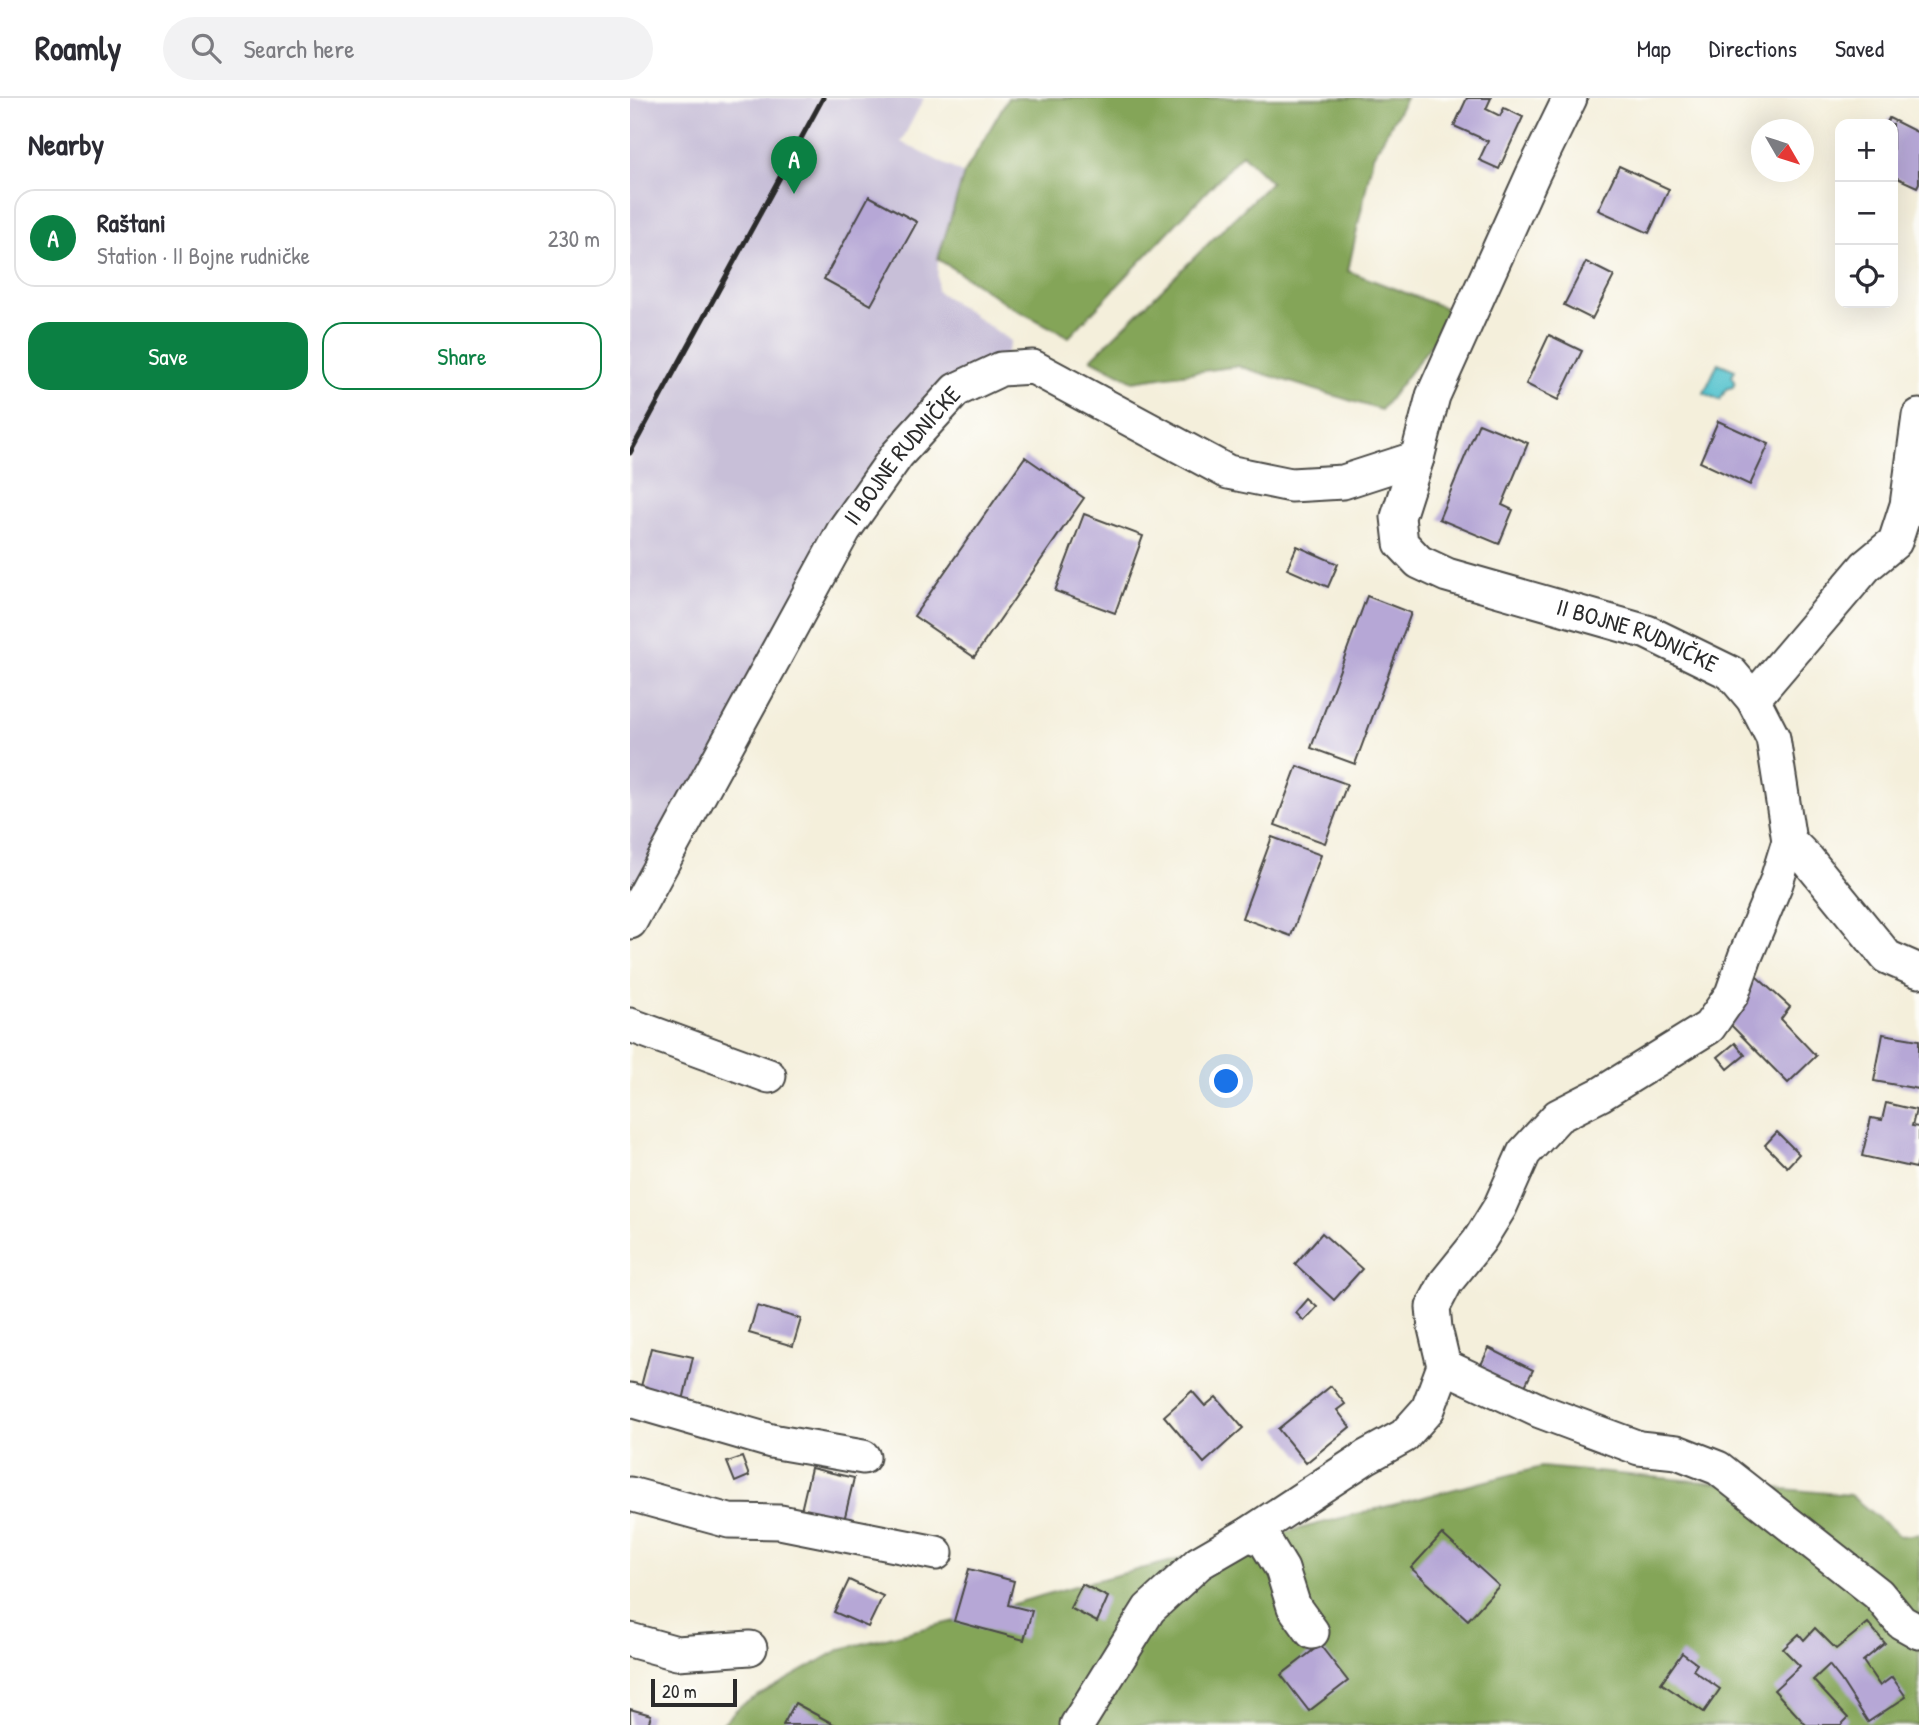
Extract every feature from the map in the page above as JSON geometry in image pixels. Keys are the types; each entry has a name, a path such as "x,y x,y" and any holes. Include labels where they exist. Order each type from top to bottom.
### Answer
{"street":[{"name":"II BOJNE RUDNIČKE","path":"1570,98 1532,174 1433,396 1398,517 1401,543 1419,562 1447,575 1647,632 1731,673 1753,699 1773,738 1789,841"},
{"name":"II BOJNE RUDNIČKE","path":"630,922 844,530 897,455 956,390 1001,369 1033,367 1228,472 1291,485 1343,482 1417,458"},
{"path":"1753,699 1866,566 1907,546 1907,505 1919,416"},
{"path":"1077,1725 1149,1609 1199,1563 1249,1534 1366,1457 1404,1436 1428,1409 1444,1366 1434,1328 1433,1307 1446,1282 1479,1241 1500,1207 1524,1153 1558,1116 1601,1094 1709,1027 1732,994 1776,883 1789,841 1808,860 1888,957 1919,971"},
{"path":"630,1025 769,1076"},
{"path":"1444,1366 1540,1411 1639,1448 1677,1452 1718,1468 1878,1594 1901,1622 1919,1632"},
{"path":"630,1400 771,1441 863,1457"},
{"path":"630,1494 729,1521 780,1522 936,1553"},
{"path":"1249,1534 1265,1541 1282,1569 1294,1607 1312,1632"},
{"path":"630,1640 677,1653 750,1648"}],"shaded area":[{"path":"630,98 924,98 901,142 964,174 938,259 937,291 1011,341 1001,369 897,455 630,921"}],"green space":[{"path":"1008,98 1406,98 1373,156 1348,271 1456,312 1381,410 1238,366 1133,381 1091,359 1271,182 1242,154 1069,337 1015,309 938,259 964,174"},
{"path":"1541,1467 1850,1495 1900,1536 1919,1534 1919,1725 721,1725 740,1706 841,1649 954,1621 1082,1584"}],"water":[{"path":"1718,363 1735,370 1732,376 1735,382 1733,387 1726,389 1720,400 1704,393"}],"building":[{"path":"1467,98 1491,98 1486,109 1500,116 1504,108 1523,117 1499,169 1479,160 1488,141 1454,126"},
{"path":"1898,122 1919,133 1917,187 1898,178"},
{"path":"1619,166 1669,189 1649,233 1598,210"},
{"path":"869,196 917,222 871,305 824,279"},
{"path":"1586,262 1614,276 1592,319 1564,305"},
{"path":"1549,335 1582,351 1558,400 1526,384"},
{"path":"1718,421 1769,444 1750,485 1700,462"},
{"path":"1479,423 1528,443 1502,505 1513,510 1499,544 1439,519"},
{"path":"1025,457 1084,498 974,657 914,616"},
{"path":"1084,514 1143,536 1115,613 1055,591"},
{"path":"1297,546 1338,564 1328,587 1287,569"},
{"path":"1367,596 1411,613 1355,764 1311,748"},
{"path":"1297,766 1347,784 1325,843 1275,825"},
{"path":"1272,837 1321,855 1291,936 1242,918"},
{"path":"1757,977 1790,1007 1781,1019 1816,1056 1788,1083 1722,1016"},
{"path":"1883,1034 1919,1040 1919,1089 1874,1081"},
{"path":"1735,1043 1745,1055 1728,1069 1718,1057"},
{"path":"1886,1103 1916,1110 1912,1126 1919,1127 1919,1157 1916,1168 1862,1156 1871,1118 1882,1120"},
{"path":"1777,1132 1799,1154 1787,1167 1765,1145"},
{"path":"1322,1233 1362,1269 1334,1300 1295,1264"},
{"path":"1308,1299 1317,1307 1304,1321 1296,1313"},
{"path":"757,1306 801,1319 793,1346 749,1333"},
{"path":"651,1348 693,1357 682,1405 639,1394"},
{"path":"1489,1348 1533,1370 1522,1392 1478,1371"},
{"path":"1331,1386 1345,1404 1337,1410 1350,1427 1306,1463 1278,1429"},
{"path":"1192,1391 1205,1406 1216,1397 1243,1428 1204,1463 1164,1416"},
{"path":"742,1457 749,1476 735,1482 727,1462"},
{"path":"811,1468 854,1478 843,1525 800,1515"},
{"path":"1442,1534 1499,1586 1468,1620 1411,1568"},
{"path":"969,1569 1014,1581 1008,1605 1032,1611 1024,1640 954,1621"},
{"path":"849,1580 883,1596 868,1627 834,1612"},
{"path":"1082,1584 1108,1597 1097,1622 1070,1608"},
{"path":"1868,1623 1885,1643 1863,1661 1880,1686 1892,1677 1906,1697 1868,1722 1829,1665 1813,1680 1848,1718 1841,1725 1806,1725 1774,1690 1800,1666 1783,1649 1799,1634 1804,1640 1815,1628 1836,1649"},
{"path":"1320,1645 1348,1681 1309,1711 1281,1675"},
{"path":"1682,1653 1697,1664 1693,1670 1720,1689 1704,1712 1661,1683"},
{"path":"795,1703 835,1725 783,1725"},
{"path":"630,1709 651,1715 648,1725 630,1725"}],"railway":[{"path":"630,453 823,98"}],"place":[{"name":"Raštani","path":"794,194"}]}
